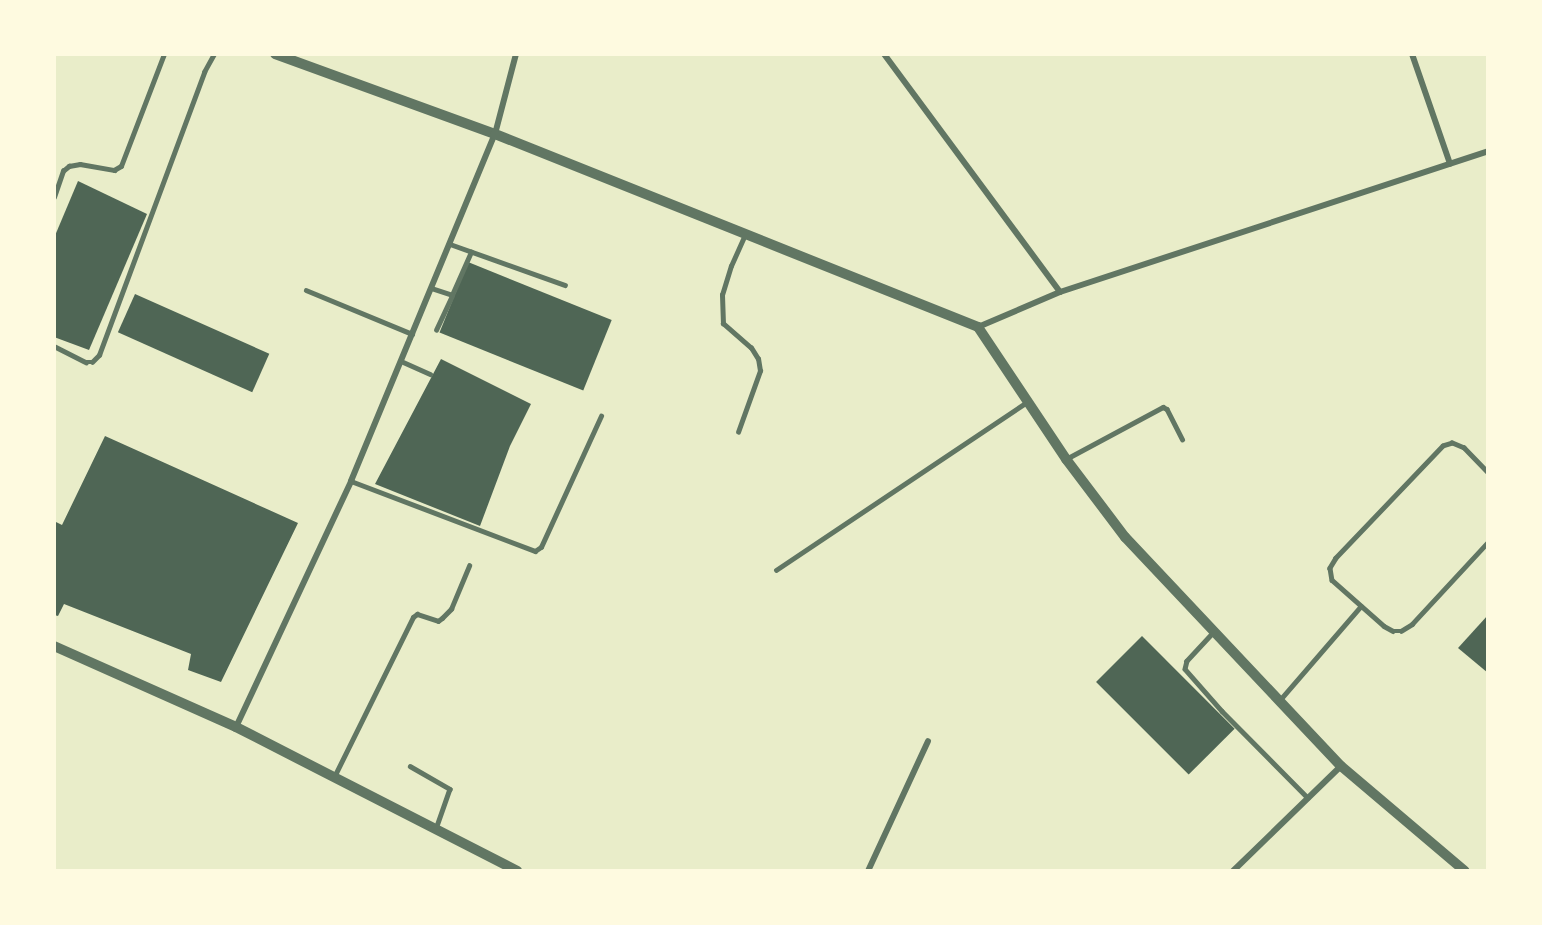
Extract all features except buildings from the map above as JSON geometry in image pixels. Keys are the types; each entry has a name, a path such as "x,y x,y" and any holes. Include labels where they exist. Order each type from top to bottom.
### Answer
{"street":[{"path":"275,54 495,134 978,327 1066,459 1125,537 1341,766 1466,871"},
{"path":"237,727 351,481 450,244 495,134 516,54"},
{"path":"884,54 1060,292"},
{"path":"1412,54 1450,164"},
{"path":"978,327 1060,292 1488,151"},
{"path":"54,646 237,727 517,871"},
{"path":"868,871 928,741"},
{"path":"1233,871 1341,766"}],"lane":[{"path":"54,196 63,171 69,166 80,164 114,170 121,166 164,54"},
{"path":"54,346 86,362 92,362 99,355 204,72 214,54"},
{"path":"738,432 760,370 758,359 752,348 723,324 722,295 731,266 745,234"},
{"path":"450,244 565,285"},
{"path":"436,330 471,252"},
{"path":"431,288 452,295"},
{"path":"306,291 412,334"},
{"path":"401,361 430,374"},
{"path":"776,570 1028,401"},
{"path":"1066,459 1163,407 1167,409 1182,439"},
{"path":"351,481 536,551 541,547 601,416"},
{"path":"1488,473 1464,448 1452,443 1443,446 1330,568 1332,580 1384,626 1393,631 1401,631 1412,624 1488,542"},
{"path":"334,777 413,617 417,614 438,621 442,618 451,609 469,566"},
{"path":"1279,701 1361,606"},
{"path":"1214,632 1187,661 1185,669 1222,711 1308,798"},
{"path":"410,766 451,791 435,829"}]}
